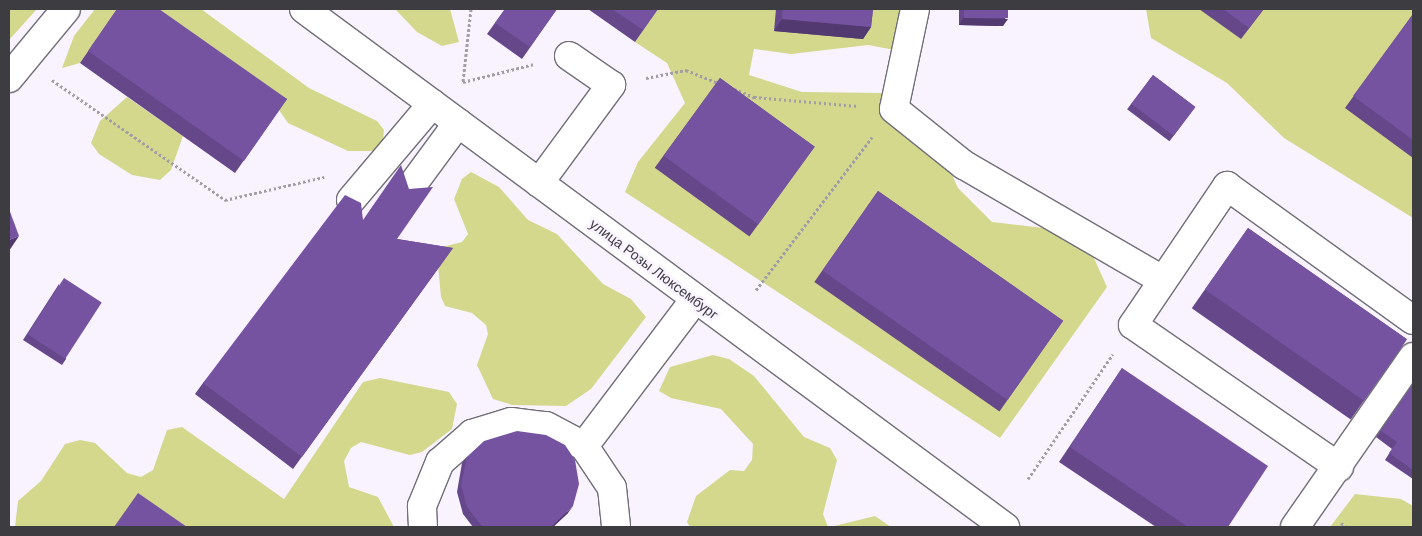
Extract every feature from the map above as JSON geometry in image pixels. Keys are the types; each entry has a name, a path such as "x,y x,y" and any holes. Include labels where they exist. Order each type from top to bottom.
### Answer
{"street":[{"path":"17,70 66,9"},
{"name":"улица Розы Люксембург","path":"304,9 1005,527"},
{"path":"914,9 894,109 964,165 1162,280"},
{"path":"539,183 611,85 569,56"},
{"path":"351,200 432,104"},
{"path":"410,188 458,123"},
{"path":"1339,467 1133,325 1227,186 1413,320"},
{"path":"584,446 695,299"},
{"path":"1295,527 1339,467 1413,357"},
{"path":"423,527 422,506 440,462 472,434 511,422 546,426 584,446 612,488 616,527"}],"path":[{"path":"471,9 463,82 569,56"},
{"path":"17,70 225,200 328,177"},
{"path":"611,85 686,70 754,97 894,109"},
{"path":"756,290 894,109"},
{"path":"1028,479 1133,325"}],"green space":[{"path":"9,9 37,9 9,40"},
{"path":"95,9 117,9 80,63 62,68 74,36"},
{"path":"134,9 201,9 309,88 377,121 384,130 383,142 373,151 348,151 288,123 279,110"},
{"path":"395,9 450,9 459,42 442,46 417,32"},
{"path":"658,9 927,9 900,51 868,45 791,54 754,49 749,75 802,92 884,93 924,114 958,188 992,222 1052,229 1093,256 1107,287 1000,438 625,192 638,162 685,103 667,63 635,42"},
{"path":"1146,9 1413,9 1413,218 1284,138 1227,83 1151,38"},
{"path":"127,97 183,136 171,170 160,180 132,175 99,154 91,143 100,121"},
{"path":"471,172 499,187 528,220 557,234 603,284 631,299 646,317 591,389 566,406 512,405 493,399 477,365 488,334 486,325 472,313 445,306 441,297 438,265 442,247 462,242 468,234 454,199 462,179"},
{"path":"713,355 729,359 754,376 804,437 830,448 837,460 823,514 828,527 690,527 687,522 696,496 730,470 744,471 752,460 753,444 721,409 671,398 659,391 670,367"},
{"path":"380,378 449,392 457,404 452,429 422,452 410,455 361,442 351,448 344,461 349,487 378,497 394,527 15,527 18,501 41,481 65,444 80,440 95,443 127,473 141,477 153,470 167,430 182,427 284,499 363,382"},
{"path":"1355,494 1401,499 1413,506 1413,527 1330,527"},
{"path":"875,516 891,527 830,527"}],"building":[{"path":"117,9 159,9 287,99 244,161 88,51"},
{"path":"505,9 557,9 530,47 495,23"},
{"path":"612,9 658,9 643,30"},
{"path":"783,9 873,9 871,27 782,19"},
{"path":"964,9 1008,9 1008,18 964,18"},
{"path":"1223,9 1263,9 1249,28"},
{"path":"1413,14 1413,140 1353,96"},
{"path":"1153,75 1195,107 1174,136 1131,104"},
{"path":"720,78 815,147 758,224 664,156"},
{"path":"401,165 409,189 433,187 397,239 453,248 302,457 203,383 345,195 361,203 363,220"},
{"path":"878,191 1063,321 1007,400 822,270"},
{"path":"9,209 19,236 9,240"},
{"path":"1248,228 1407,339 1364,401 1205,289"},
{"path":"64,278 102,303 65,359 28,334"},
{"path":"1122,368 1268,466 1228,527 1188,527 1070,447"},
{"path":"1413,384 1413,470 1389,453 1397,442 1381,431"},
{"path":"517,431 546,435 565,445 575,460 579,484 573,506 551,527 485,527 481,525 467,507 461,485 467,457 484,441"},
{"path":"138,493 187,527 114,527"}]}
